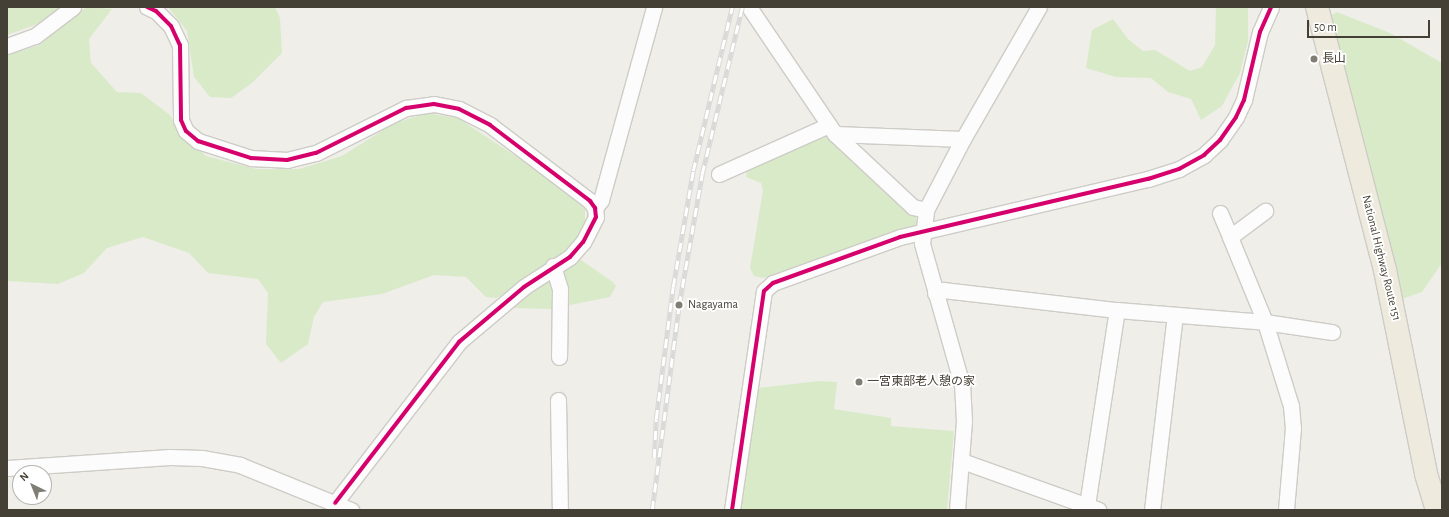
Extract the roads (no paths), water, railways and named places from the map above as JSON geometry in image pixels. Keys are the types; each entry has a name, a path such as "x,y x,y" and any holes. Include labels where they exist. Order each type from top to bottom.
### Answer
{"highway":[{"name":"National Highway Route 151","path":"1317,7 1387,278 1426,474 1437,510"}],"street":[{"path":"7,46 35,36 73,7"},
{"path":"147,7 156,11 171,26 180,45 181,120 186,131 198,141 251,158 287,160 316,154 406,108 434,104 459,109 490,125 590,201 595,208 596,217 583,242 570,257 553,266 483,319 459,342 335,503"},
{"path":"595,208 601,200 654,7"},
{"path":"749,7 832,130 913,207 926,210"},
{"path":"957,510 964,421 962,385 922,244 926,210 963,140 1039,7"},
{"path":"732,510 764,290 772,283 900,237 1148,178 1179,169 1204,154 1220,140 1244,100 1260,32 1271,7"},
{"path":"719,174 832,130 963,140"},
{"path":"1230,238 1265,211"},
{"path":"1220,213 1265,322 1291,406 1293,428 1286,510"},
{"path":"553,266 560,289 559,356"},
{"path":"935,293 943,290 1117,310 1265,322 1332,332"},
{"path":"962,461 1093,508 1117,310"},
{"path":"1152,510 1175,315"},
{"path":"558,400 560,510"},
{"path":"7,468 170,457 202,458 240,465 351,510"}],"railway":[{"path":"654,458 656,419 673,287 693,171 732,7"},
{"path":"652,510 679,305 702,174 742,7"}],"place":[{"name":"長山","path":"1314,59"},
{"name":"Nagayama","path":"679,305"},
{"name":"一宮東部老人憩の家","path":"859,382"}]}
